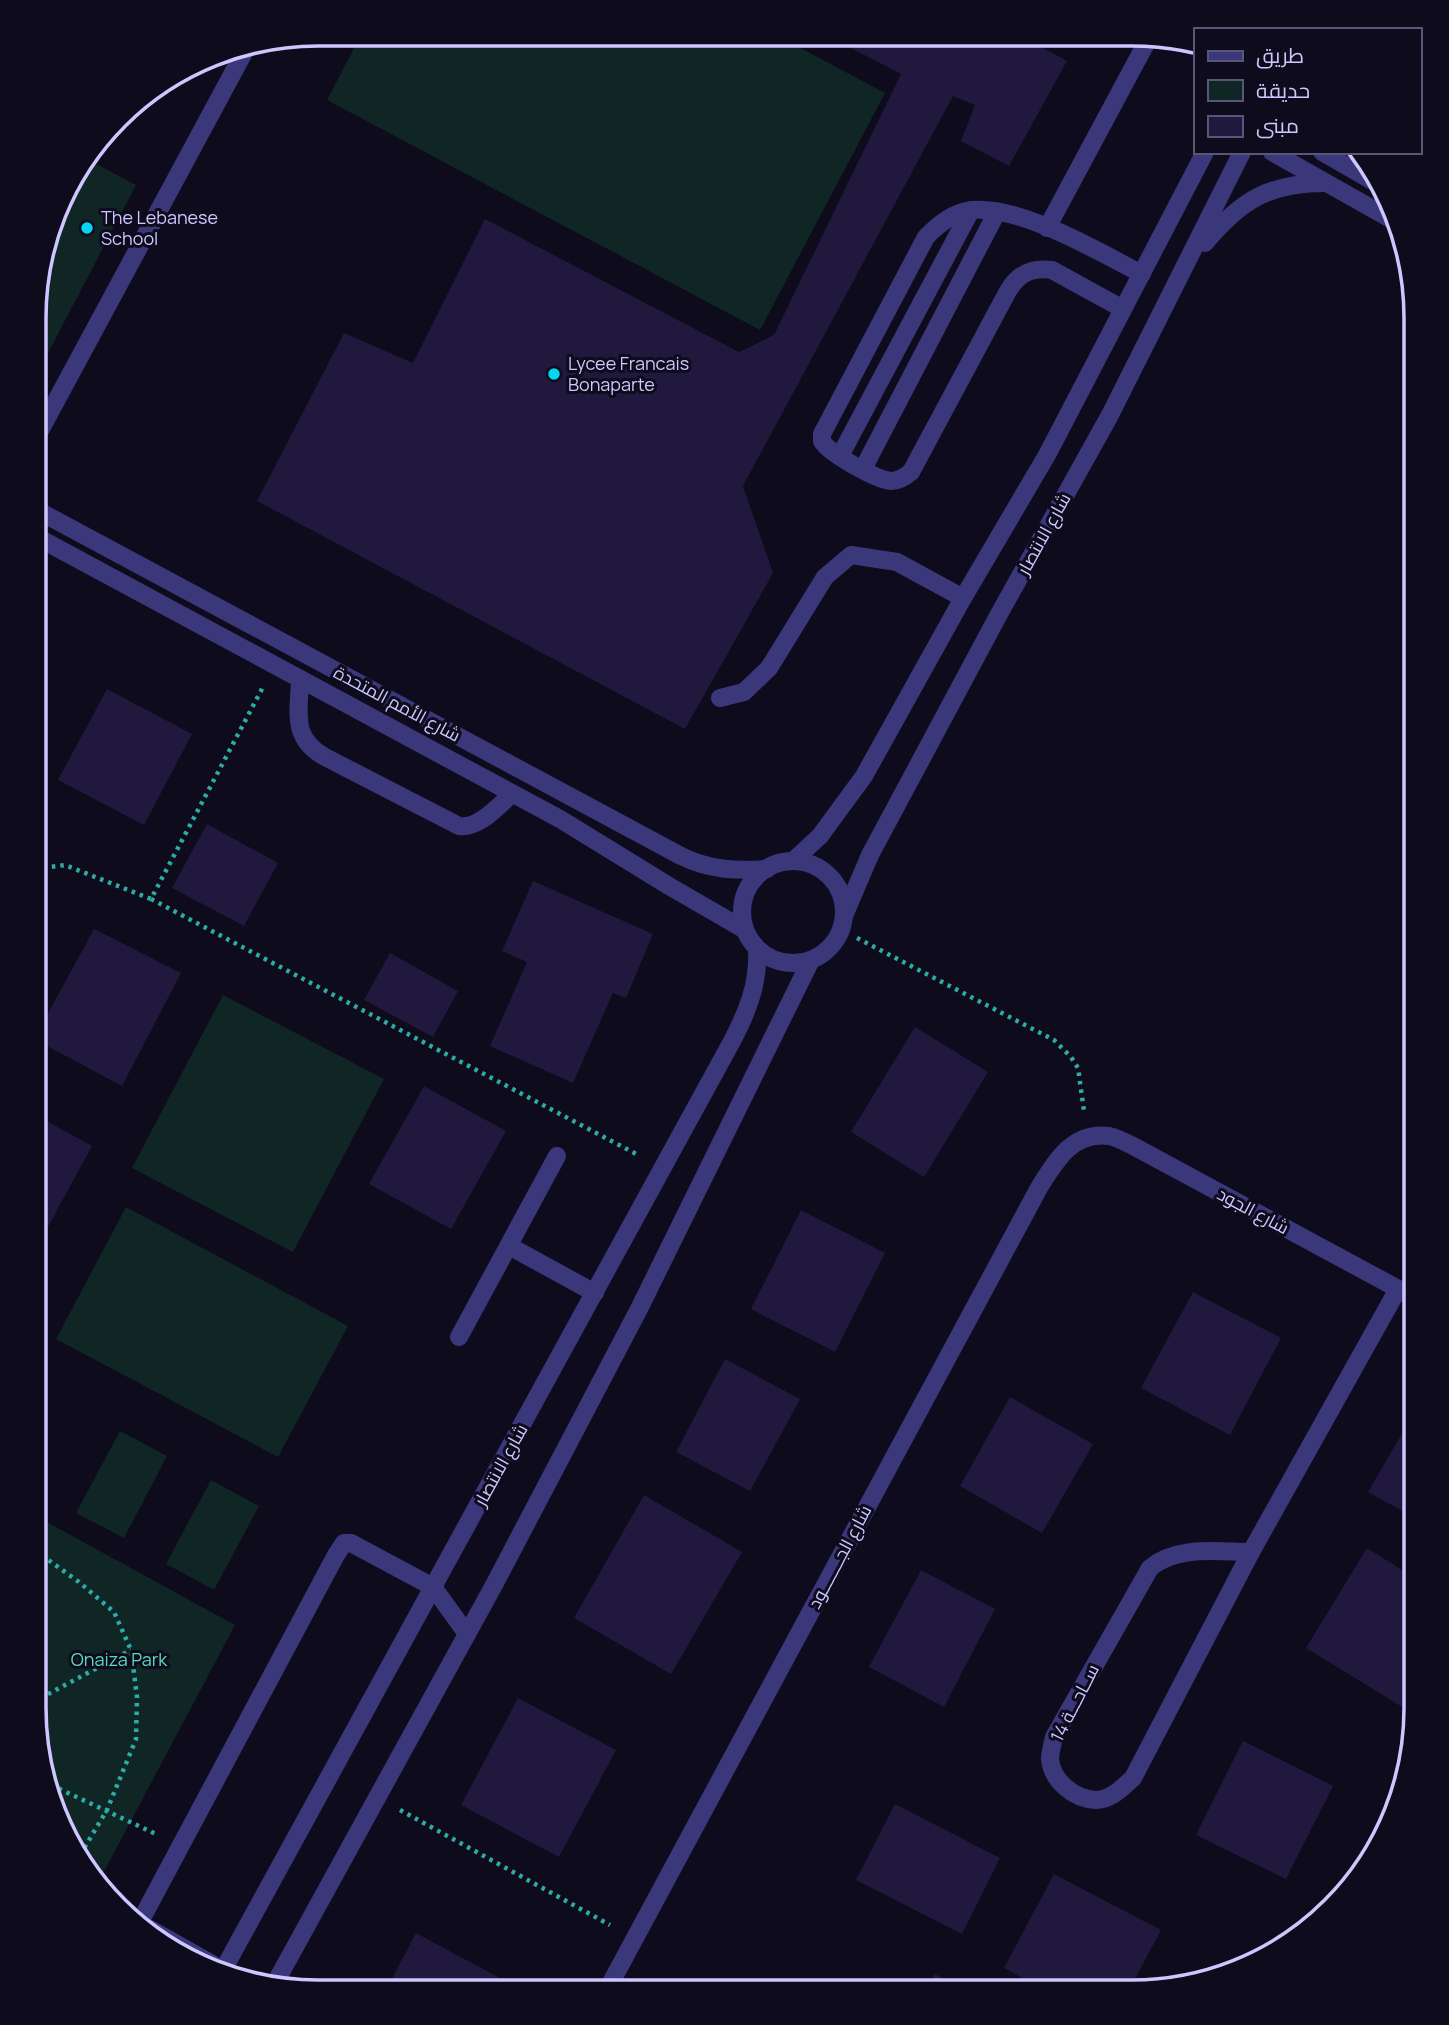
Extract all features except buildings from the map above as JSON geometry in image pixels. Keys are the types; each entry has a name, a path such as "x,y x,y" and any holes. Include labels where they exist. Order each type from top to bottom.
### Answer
{"street":[{"path":"1047,228 1145,46"},
{"path":"46,421 242,57"},
{"name":"شارع الانتصار","path":"793,861 820,836 864,776 963,598 1048,455 1204,154"},
{"name":"شارع الانتصار","path":"843,923 870,855 998,616 1111,415 1241,154"},
{"path":"1275,154 1384,216"},
{"path":"1329,155 1364,176"},
{"path":"1185,267 1220,226 1248,201 1282,187 1300,183 1325,183"},
{"path":"1124,309 1052,270 1026,272 1018,277 1008,291 911,472 902,479 892,481 881,478 825,447 822,441 822,435 926,237 942,222 971,210 997,212 1047,228 1142,274"},
{"path":"840,456 971,210"},
{"path":"863,469 997,212"},
{"name":"شارع الأمم المتحدة","path":"46,515 695,863 734,871 767,869"},
{"name":"شارع الأمم المتحدة","path":"46,542 560,819 745,930"},
{"path":"720,698 744,692 769,668 825,578 851,555 897,562 963,598"},
{"path":"300,679 300,731 304,741 325,757 467,828 512,794"},
{"path":"793,861 810,864 824,872 836,884 842,899 843,923 834,943 824,953 811,960 783,962 769,958 757,949 745,930 743,902 756,878 767,869 779,863 793,861"},
{"name":"شارع الانتصار","path":"227,1964 664,1169 748,1009 755,985 757,949"},
{"path":"279,1976 467,1634 639,1309 811,960"},
{"name":"شارع الجود","path":"1087,1136 1110,1136 1135,1147 1404,1292"},
{"name":"شارع الجــــــــود","path":"612,1980 1041,1185 1055,1161 1068,1147 1087,1136"},
{"path":"459,1337 557,1156"},
{"path":"509,1246 595,1293"},
{"name":"ســاحـــة 14","path":"1251,1552 1179,1553 1160,1560 1150,1568 1054,1737 1050,1759 1059,1781 1075,1795 1097,1800 1118,1793 1133,1778 1251,1552 1398,1289"},
{"path":"143,1916 344,1544 359,1546 433,1587 467,1634"}],"path":[{"path":"151,899 275,665"},
{"path":"46,867 65,865 151,899 664,1169"},
{"path":"843,923 1054,1040 1078,1068 1087,1136"},
{"path":"46,1558 79,1581 114,1612 131,1650 137,1697 136,1739 107,1810 84,1848"},
{"path":"46,1695 131,1650"},
{"path":"58,1788 181,1847"},
{"path":"377,1798 635,1939"}],"green space":[{"path":"355,46 797,46 885,93 760,330 327,100"},
{"path":"94,163 136,185 48,353 46,299 55,247 66,213"},
{"path":"223,995 384,1079 293,1252 132,1168"},
{"path":"126,1207 348,1326 278,1457 56,1339"},
{"path":"120,1431 167,1456 124,1538 76,1513"},
{"path":"211,1480 259,1506 214,1590 166,1564"},
{"name":"Onaiza Park","path":"46,1522 235,1625 103,1874 82,1844 66,1812 48,1743"}],"place":[{"name":"The Lebanese School","path":"87,228"},
{"name":"Lycee Francais Bonaparte","path":"554,374"}]}
